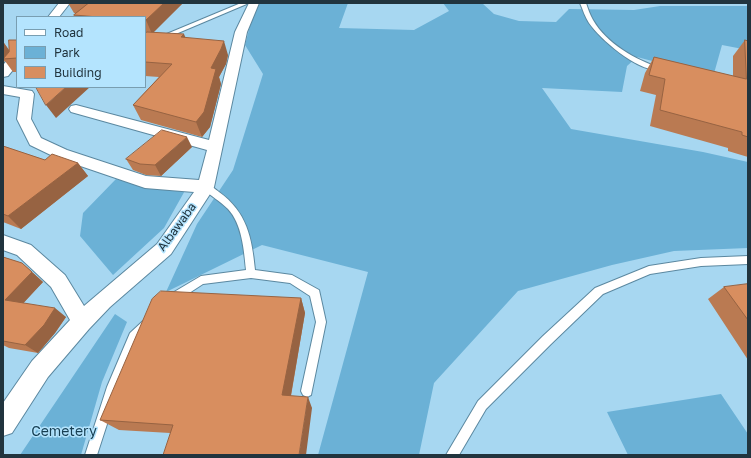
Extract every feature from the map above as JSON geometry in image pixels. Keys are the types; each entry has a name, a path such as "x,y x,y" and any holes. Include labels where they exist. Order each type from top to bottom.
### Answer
{"street":[{"path":"54,16 65,3"},
{"name":"Albawaba","path":"3,424 40,369 82,322 103,301 164,249 206,187 241,32 254,3"},
{"path":"3,73 16,58"},
{"path":"3,90 27,94 24,118 35,141 62,154 145,182 206,187"},
{"path":"76,109 215,146"},
{"path":"3,242 24,250 58,281 82,322"}],"lane":[{"path":"146,45 246,3"},
{"path":"583,3 592,23 607,39 623,52 646,66 669,72"},
{"path":"206,187 233,209 248,246 251,274"},
{"path":"452,455 482,405 546,340 598,291 649,270 700,262 748,260"},
{"path":"164,306 169,301 201,280 251,274 292,279 315,293 321,322 307,391"},
{"path":"91,455 113,387 134,337 154,316"}],"green space":[{"path":"260,3 348,3 339,28 414,30 449,11 443,3 482,3 494,14 519,21 556,22 569,9 634,10 660,6 748,6 748,50 722,45 713,77 637,57 627,66 622,92 542,88 571,129 703,152 748,162 748,248 674,251 612,265 518,291 434,383 419,455 318,455 368,272 262,245 166,292 197,224 233,170 263,74 245,45 252,18"},
{"path":"116,179 187,187 164,228 113,275 80,236 83,213"},
{"name":"Cemetery","path":"115,314 127,322 102,382 81,455 20,455"},
{"path":"721,394 748,434 748,455 628,455 607,412"}],"building":[{"path":"89,3 164,3 146,20 146,16 74,15"},
{"path":"146,33 184,34 181,37 224,41 211,68 216,69 204,112 196,122 133,105 172,64 146,62"},
{"path":"9,40 16,40 16,58 3,59 9,52"},
{"path":"745,40 748,41 748,137 742,135 742,132 660,110 665,79 649,75 654,57 746,79"},
{"path":"37,88 65,88 46,105"},
{"path":"162,130 187,137 155,165 140,164 126,159"},
{"path":"3,146 45,160 52,154 78,163 8,216 3,214"},
{"path":"3,257 22,263 32,272 5,300 55,308 44,325 25,345 3,341"},
{"path":"748,284 748,320 724,287"},
{"path":"161,291 301,298 282,395 308,397 299,455 163,455 173,425 100,420 152,299"}]}
